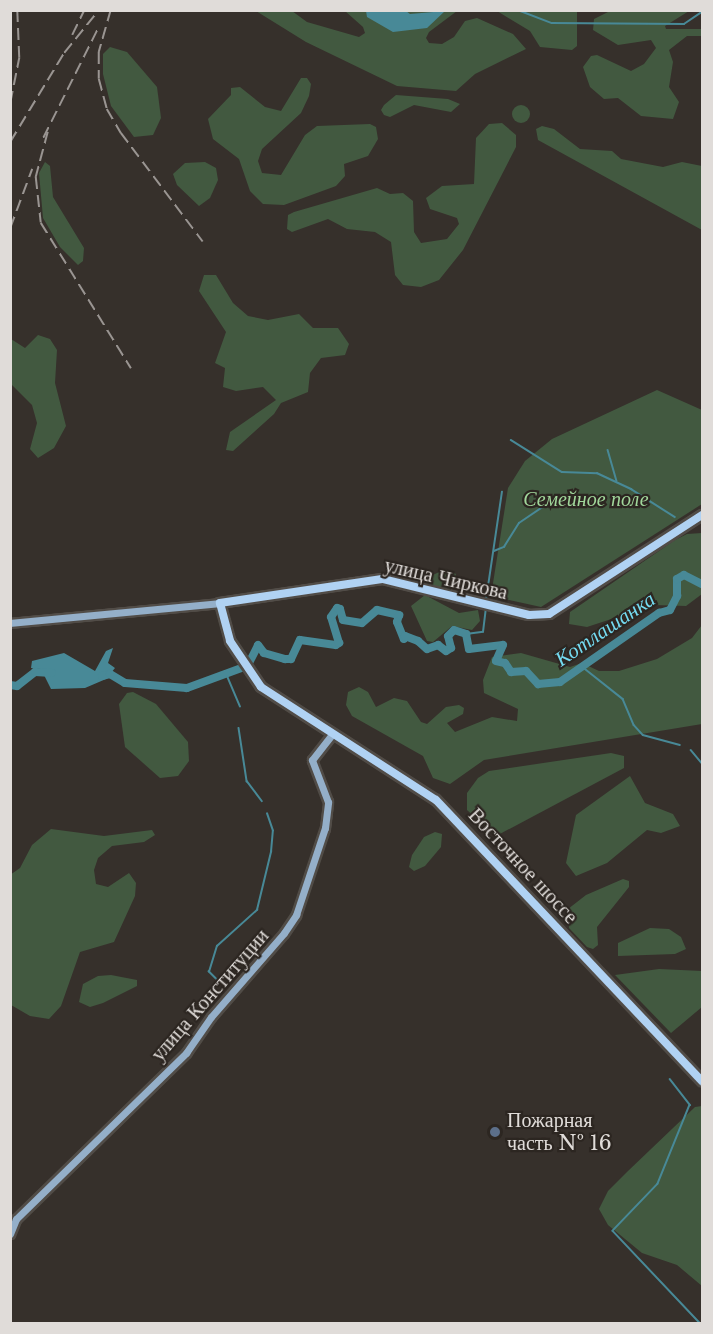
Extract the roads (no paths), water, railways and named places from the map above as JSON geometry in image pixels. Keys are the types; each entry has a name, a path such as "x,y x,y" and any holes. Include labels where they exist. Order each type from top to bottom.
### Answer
{"main road":[{"name":"улица Чиркова","path":"10,623 220,603 382,579 529,615 549,614 564,607 702,515"},
{"name":"Восточное шоссе","path":"220,603 235,651 247,671 269,694 290,709 405,776 436,800 702,1081"},
{"name":"улица Конституции","path":"10,1234 16,1219 186,1053 211,1017 284,933 299,907 325,828 328,802 312,760 332,734"}],"water":[{"path":"366,11 406,11 410,14 445,11 427,28 393,32 367,17"},
{"path":"113,648 108,663 115,668 106,679 85,688 51,689 41,669 31,668 32,661 64,653 95,671 106,651"}],"waterway":[{"path":"518,10 552,23 684,24 702,12"},
{"path":"511,440 562,472 597,473 631,489 675,517"},
{"path":"608,450 617,481"},
{"path":"486,600 502,492"},
{"path":"494,551 504,547 519,523 547,504"},
{"path":"248,665 258,645 264,653 285,659 291,659 300,640 336,645 339,643 331,617 337,608 340,609 343,620 362,623 377,610 399,615 397,622 404,639 405,636 418,641 427,649 438,645 446,651 451,648 448,636 454,630 466,634 469,649 503,645 496,661 505,663 511,672 526,671 538,684 560,682 659,613 670,610 677,596 677,579 684,575 702,584"},
{"path":"466,634 483,632 486,608"},
{"name":"Котлашанка","path":"102,676 110,674 125,683 187,688 241,668"},
{"path":"584,668 623,699 634,725 643,735 680,745"},
{"name":"Котлашанка","path":"10,685 17,686 35,672 52,673"},
{"path":"227,675 240,706"},
{"path":"239,728 247,781 262,801"},
{"path":"691,750 702,763"},
{"path":"216,984 218,981 209,972 217,946 257,910 271,852 273,831 267,814"},
{"path":"670,1079 690,1105 658,1184 613,1231 701,1324"}],"railway":[{"path":"10,103 19,58 17,10"},
{"path":"72,35 84,10"},
{"path":"10,142 64,53 99,10"},
{"path":"111,10 99,52 99,79 107,109 121,133 203,242"},
{"path":"43,138 99,26"},
{"path":"48,132 36,177 41,223 131,368"},
{"path":"10,228 32,169"}],"place":[{"name":"Пожарная часть № 16","path":"495,1132"}],"park label":[{"name":"Семейное поле","path":"586,499"}]}
